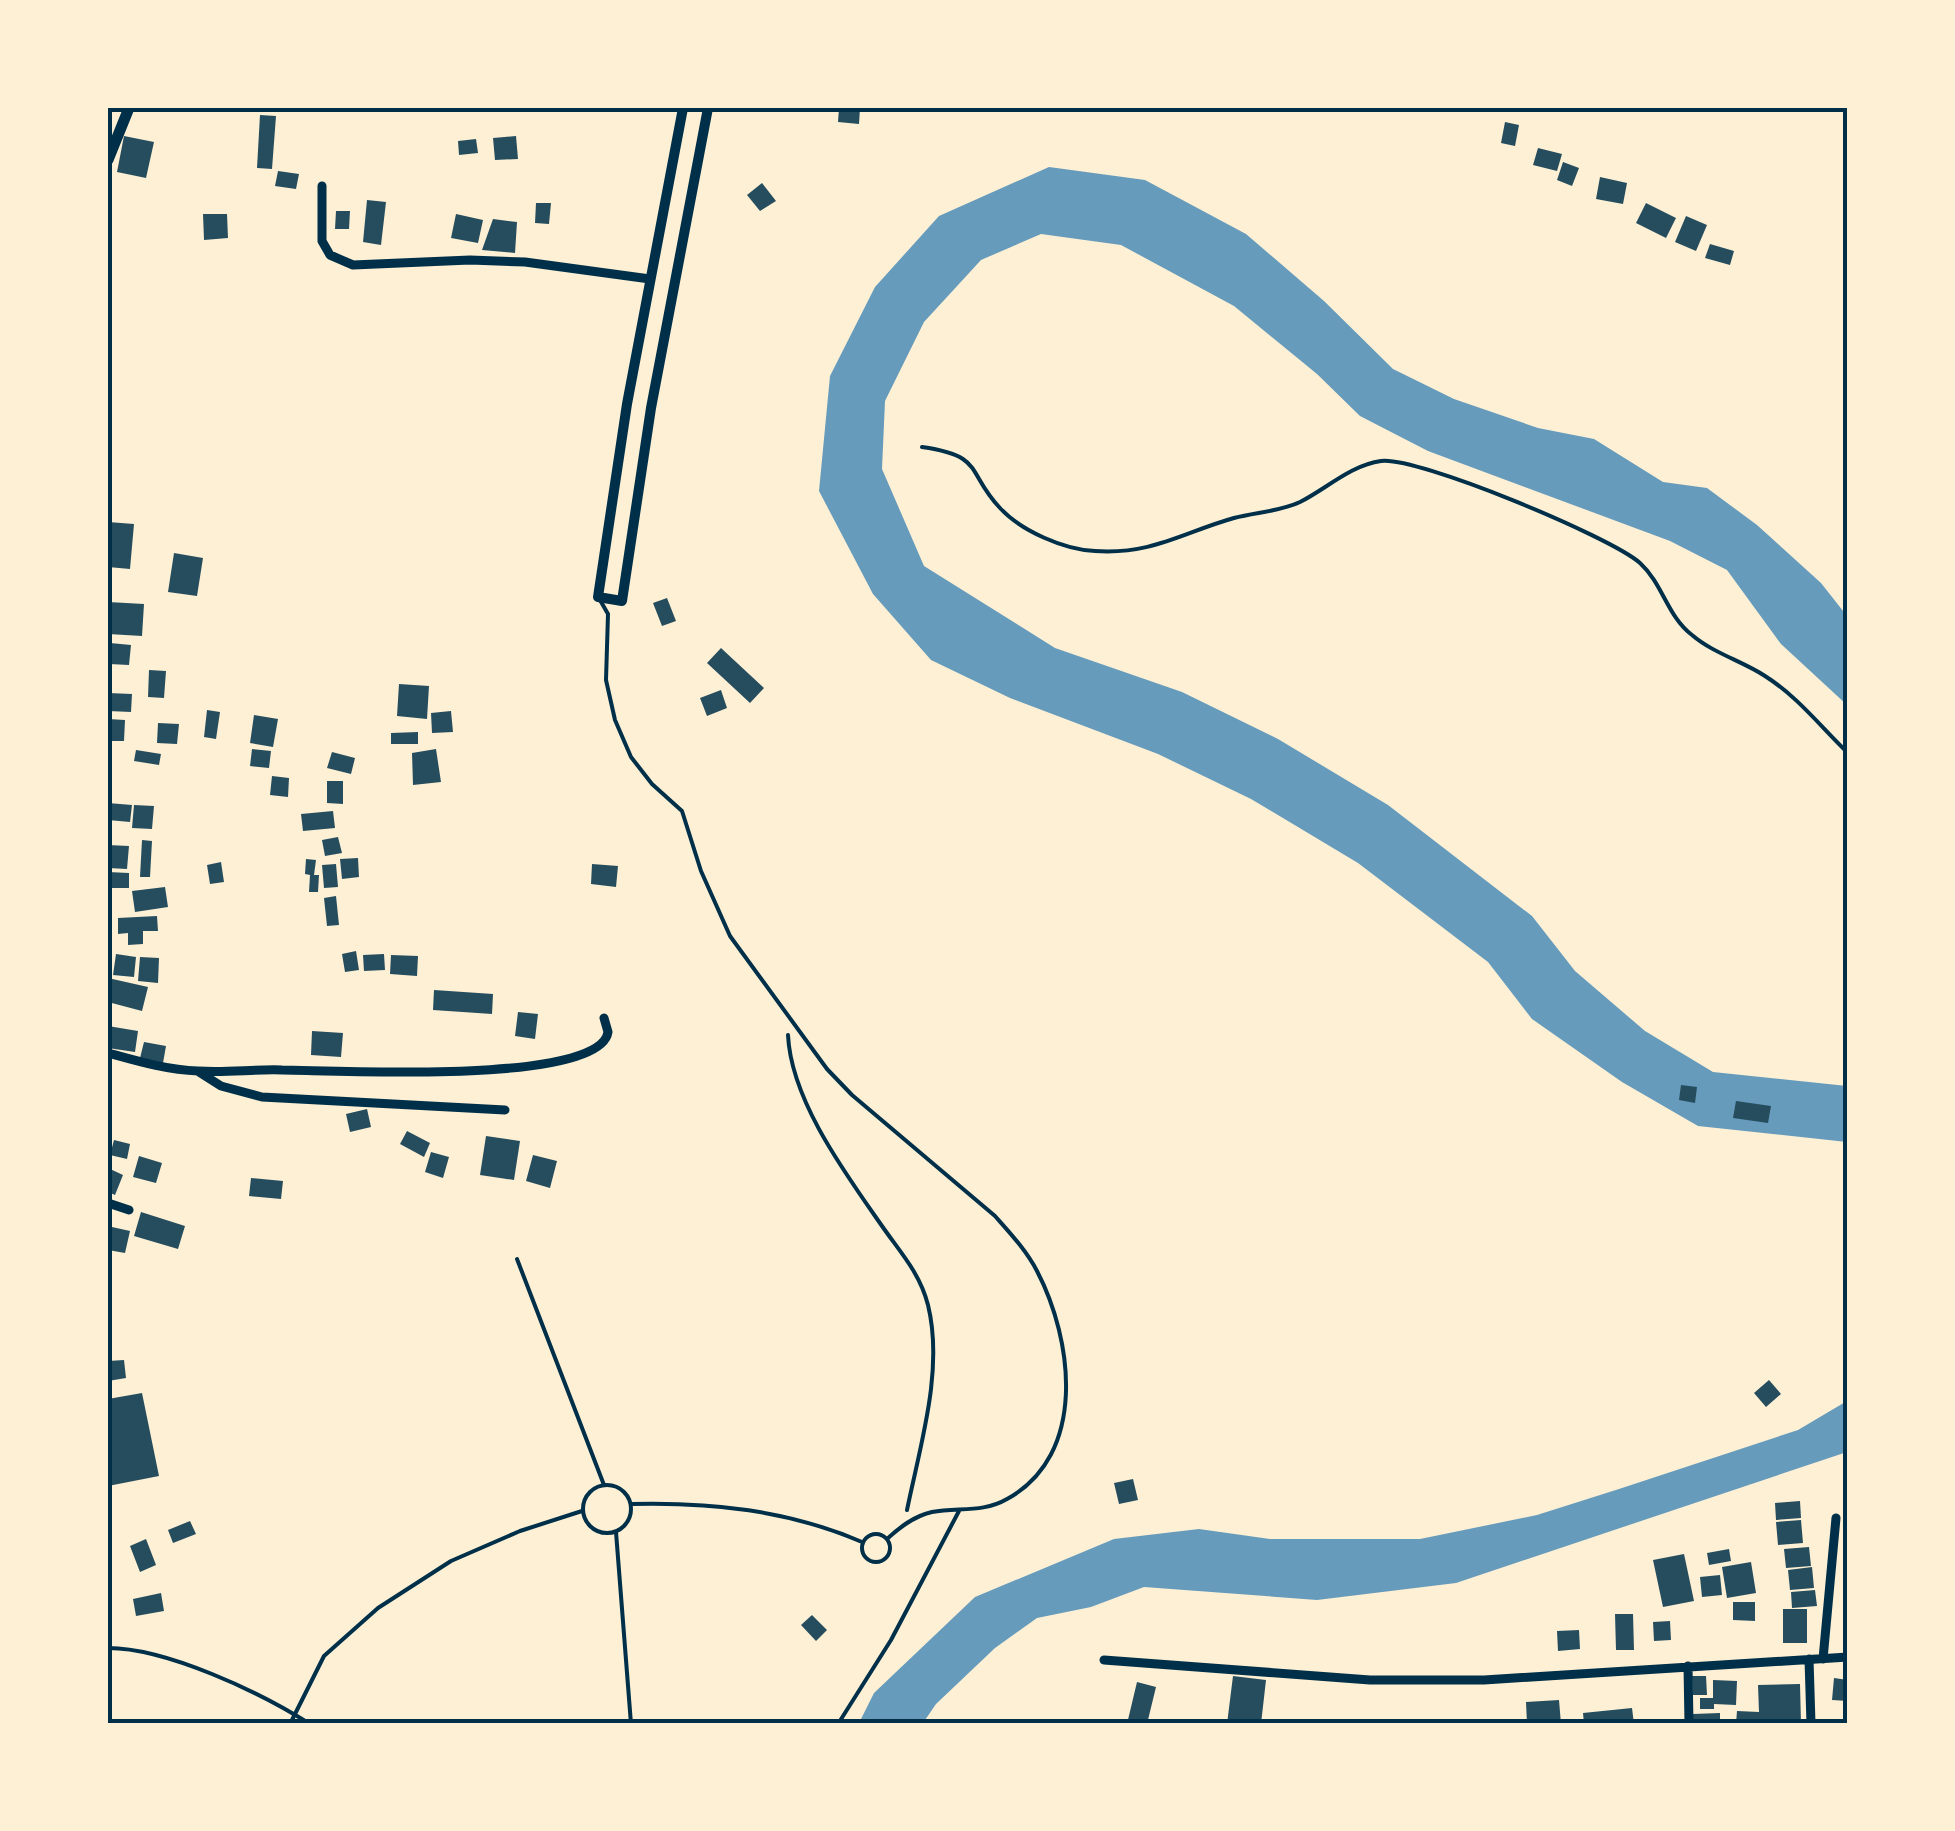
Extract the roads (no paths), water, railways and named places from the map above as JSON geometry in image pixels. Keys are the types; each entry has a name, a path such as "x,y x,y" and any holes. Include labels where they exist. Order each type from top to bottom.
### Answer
{"main road":[{"path":"108,160 129,108"}],"street":[{"path":"683,108 650,279 598,597 622,600 651,408 708,108"},
{"path":"322,186 322,240 330,256 353,265 525,262 650,279"},
{"path":"108,1053 198,1072 239,1069 385,1072 542,1066 573,1060 602,1045 608,1032 604,1018"},
{"path":"198,1072 220,1086 262,1097 505,1110"},
{"path":"108,1203 130,1210"},
{"path":"1823,1658 1836,1518"},
{"path":"1104,1660 1370,1680 1484,1680 1848,1657"},
{"path":"1808,1659 1811,1724"},
{"path":"1688,1666 1689,1724"}],"lane":[{"path":"598,597 608,614 606,680 614,720 631,756 652,784 682,811 700,871 730,936 826,1069 1015,1238 1036,1269 1054,1312 1064,1355 1067,1393 1059,1437 1028,1486 981,1510 934,1511 904,1524 886,1539"},
{"path":"608,614 622,600"},
{"path":"517,1258 604,1485"},
{"path":"604,1485 624,1492 631,1504 626,1524 608,1534 594,1530 582,1511 590,1491 604,1485"},
{"path":"631,1504 762,1510 862,1542"},
{"path":"290,1724 324,1656 378,1608 451,1561 520,1531 582,1511"},
{"path":"838,1724 891,1640 959,1511"},
{"path":"616,1532 631,1724"},
{"path":"862,1542 874,1534 886,1539"},
{"path":"862,1542 863,1556 870,1562 880,1562 889,1552 886,1539"},
{"path":"108,1648 171,1657 310,1724"}],"water":[{"path":"1049,167 1145,180 1246,234 1324,301 1393,369 1454,399 1538,428 1594,439 1663,482 1707,488 1757,525 1821,583 1847,616 1847,705 1781,644 1727,570 1670,541 1428,451 1360,416 1317,374 1234,306 1121,245 1041,234 981,260 924,322 885,401 882,469 924,566 1055,648 1182,692 1278,739 1388,805 1532,916 1575,971 1645,1031 1713,1072 1847,1086 1847,1142 1698,1126 1622,1082 1532,1019 1488,962 1358,863 1251,799 1158,754 1010,698 931,660 873,594 819,491 830,376 875,287 939,216"},
{"path":"1847,1401 1847,1452 1456,1583 1317,1600 1144,1587 1091,1607 1037,1618 995,1648 936,1704 923,1723 859,1723 874,1693 975,1597 1114,1539 1199,1529 1270,1539 1420,1539 1537,1515 1619,1489 1798,1430"}]}
